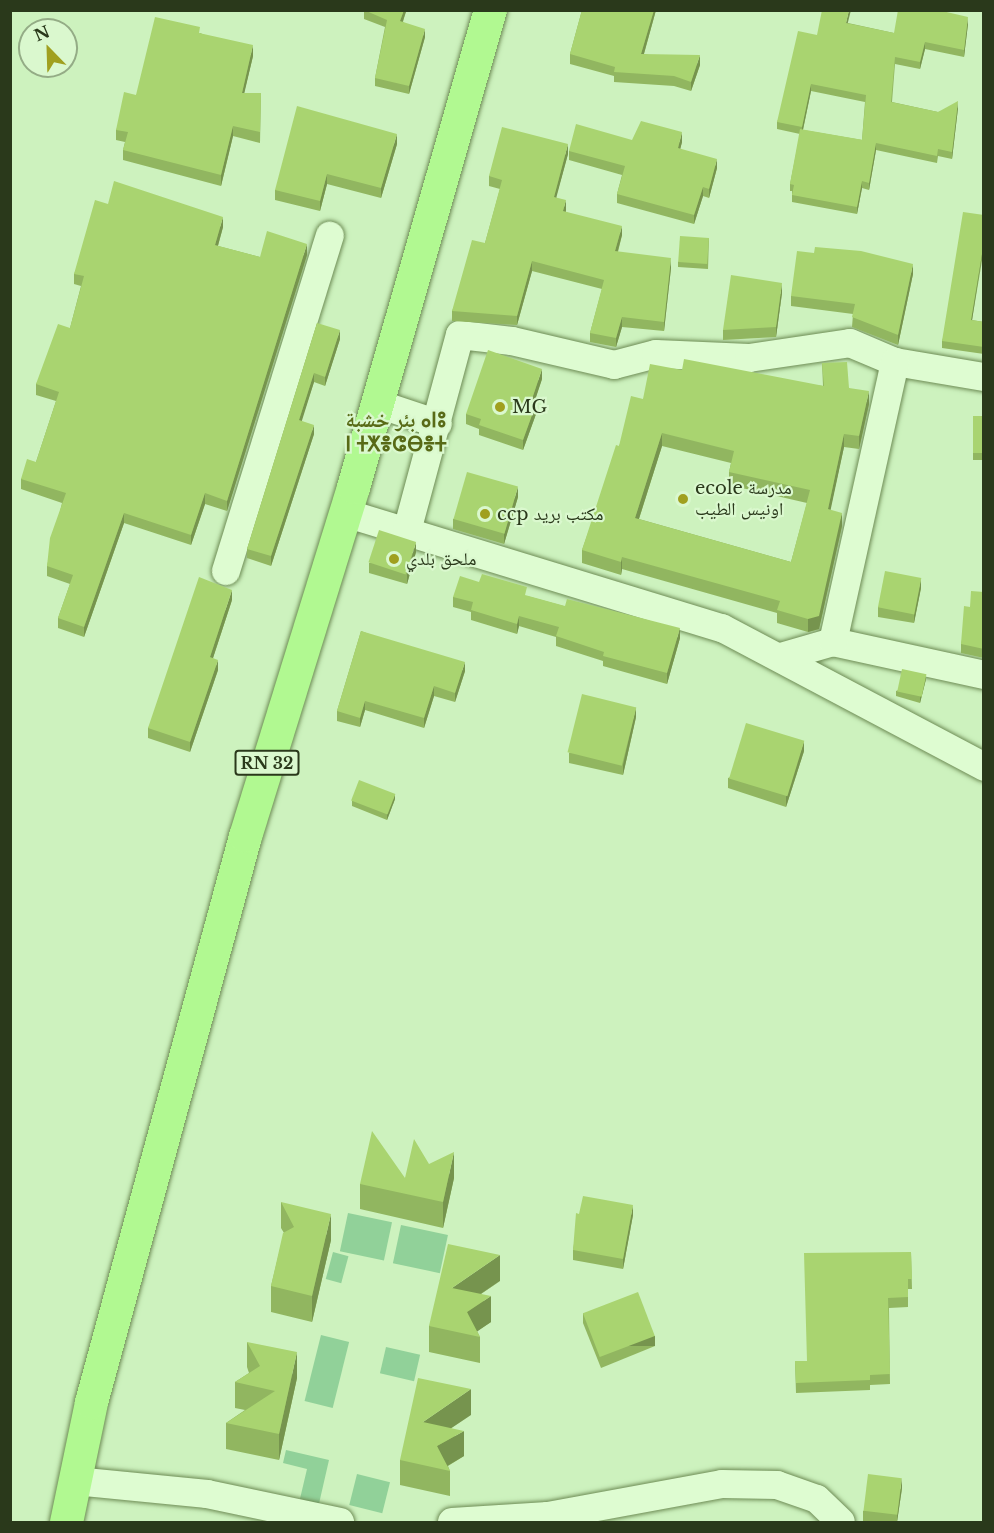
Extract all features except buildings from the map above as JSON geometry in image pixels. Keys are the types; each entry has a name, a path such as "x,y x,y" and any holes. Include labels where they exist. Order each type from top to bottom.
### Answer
{"main road":[{"name":"RN 32","path":"66,1522 91,1402 193,1022 311,614 378,404 490,10"}],"street":[{"path":"226,572 330,236"},
{"path":"407,531 438,424 460,335 512,341 614,365 656,354 749,358 850,343 895,362 984,377"},
{"path":"832,642 895,362"},
{"path":"378,404 438,424"},
{"path":"345,513 722,628 781,657 984,767"},
{"path":"781,657 832,642 984,675"},
{"path":"75,1481 207,1494 340,1522"},
{"path":"452,1522 551,1519 722,1484 777,1485 817,1499 841,1522"}],"green space":[{"path":"348,1213 392,1222 384,1261 340,1251"},
{"path":"401,1225 448,1235 440,1273 393,1263"},
{"path":"333,1252 348,1256 341,1283 326,1279"},
{"path":"321,1335 349,1342 333,1408 305,1401"},
{"path":"386,1347 420,1355 414,1381 380,1373"},
{"path":"286,1450 329,1460 318,1508 299,1503 307,1469 283,1463"},
{"path":"357,1474 390,1482 382,1513 349,1505"}],"place":[{"name":"MG","path":"500,407"},
{"name":"ecole مدرسة اونيس الطيب","path":"683,499"},
{"name":"ccp مكتب بريد","path":"485,514"},
{"name":"ملحق بلدي","path":"394,559"}],"district":[{"name":"بئر خشبة ⴰⵏⵓ ⵏ ⵜⵅⴻⵛⴱⴻⵜ","path":"396,432"}]}
